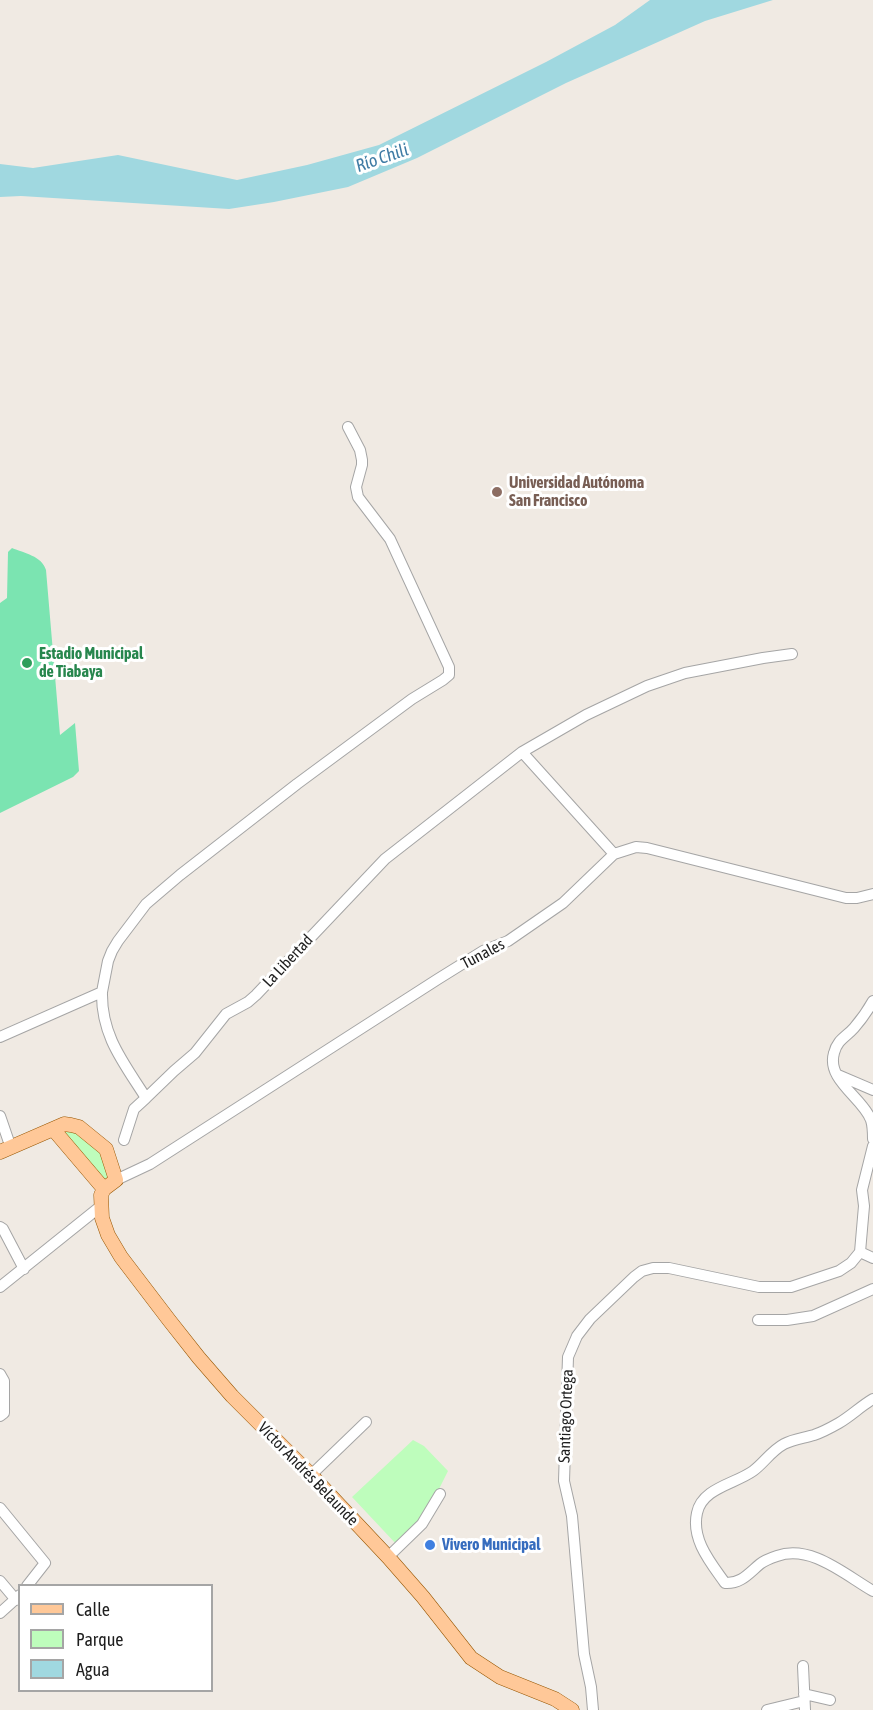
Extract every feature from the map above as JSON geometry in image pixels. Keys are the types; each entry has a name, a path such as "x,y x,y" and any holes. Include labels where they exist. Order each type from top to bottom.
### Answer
{"main road":[{"path":"5,1150 52,1129 64,1125 79,1127 108,1152 116,1180 104,1189 52,1129"},
{"name":"Víctor Andrés Belaunde","path":"104,1189 101,1195 102,1218 108,1235 121,1257 232,1396 388,1557 471,1658 500,1677 555,1699 572,1710"}],"street":[{"path":"146,1098 112,1044 104,1014 102,992 108,962 118,941 146,904 172,882 297,784 412,699 449,675 449,667 390,539 358,497 356,487 362,460 360,450 348,427"},
{"name":"La Libertad","path":"124,1140 134,1109 195,1053 226,1014 256,995 385,859 522,752 586,715 647,686 685,673 770,656 792,654"},
{"path":"522,752 614,854 636,847 647,848 846,898 873,894"},
{"name":"Tunales","path":"116,1180 150,1164 483,951 518,935 563,903 614,854"},
{"path":"0,1037 102,992"},
{"path":"873,1001 854,1028 839,1040 833,1055 834,1068 840,1080 866,1109 873,1122 873,1139"},
{"path":"838,1075 873,1090"},
{"path":"0,1116 5,1150"},
{"path":"873,1146 862,1190 864,1206 860,1252 873,1258"},
{"path":"0,1287 101,1206"},
{"path":"1,1227 24,1269"},
{"name":"Santiago Ortega","path":"593,1710 584,1654 572,1516 564,1481 568,1357 577,1336 590,1319 642,1271 669,1268 759,1287 791,1287 839,1271 851,1263 860,1252"},
{"path":"758,1320 787,1320 813,1316 873,1289"},
{"path":"0,1374 4,1381 2,1414"},
{"path":"873,1399 837,1424 816,1434 786,1443 772,1451 756,1468 742,1478 716,1489 703,1499 697,1512 695,1530 704,1552 725,1583 734,1584 743,1579 763,1561 783,1554 800,1554 819,1558 873,1591"},
{"path":"311,1476 366,1422"},
{"path":"388,1557 422,1524 440,1494"},
{"path":"0,1508 45,1563 29,1584"},
{"path":"0,1581 18,1598 0,1613"},
{"path":"803,1666 804,1702"},
{"path":"767,1710 804,1702 830,1700"}],"green space":[{"name":"Estadio Municipal de Tiabaya","path":"12,548 37,558 46,570 60,735 75,723 79,771 73,777 0,813 0,603 7,598 8,552"},
{"path":"70,1127 101,1148 112,1177 105,1181 66,1135 65,1132"},
{"path":"413,1440 424,1446 448,1471 422,1523 398,1546 352,1497"}],"water":[{"name":"Río Chili","path":"650,0 773,0 705,21 566,83 417,158 348,187 229,209 21,196 0,197 0,164 33,168 118,155 237,180 307,165 379,145 546,62 615,25"}],"place":[{"name":"Universidad Autónoma San Francisco","path":"497,492"},
{"name":"Estadio Municipal de Tiabaya","path":"27,663"},
{"name":"Vivero Municipal","path":"430,1545"}]}
